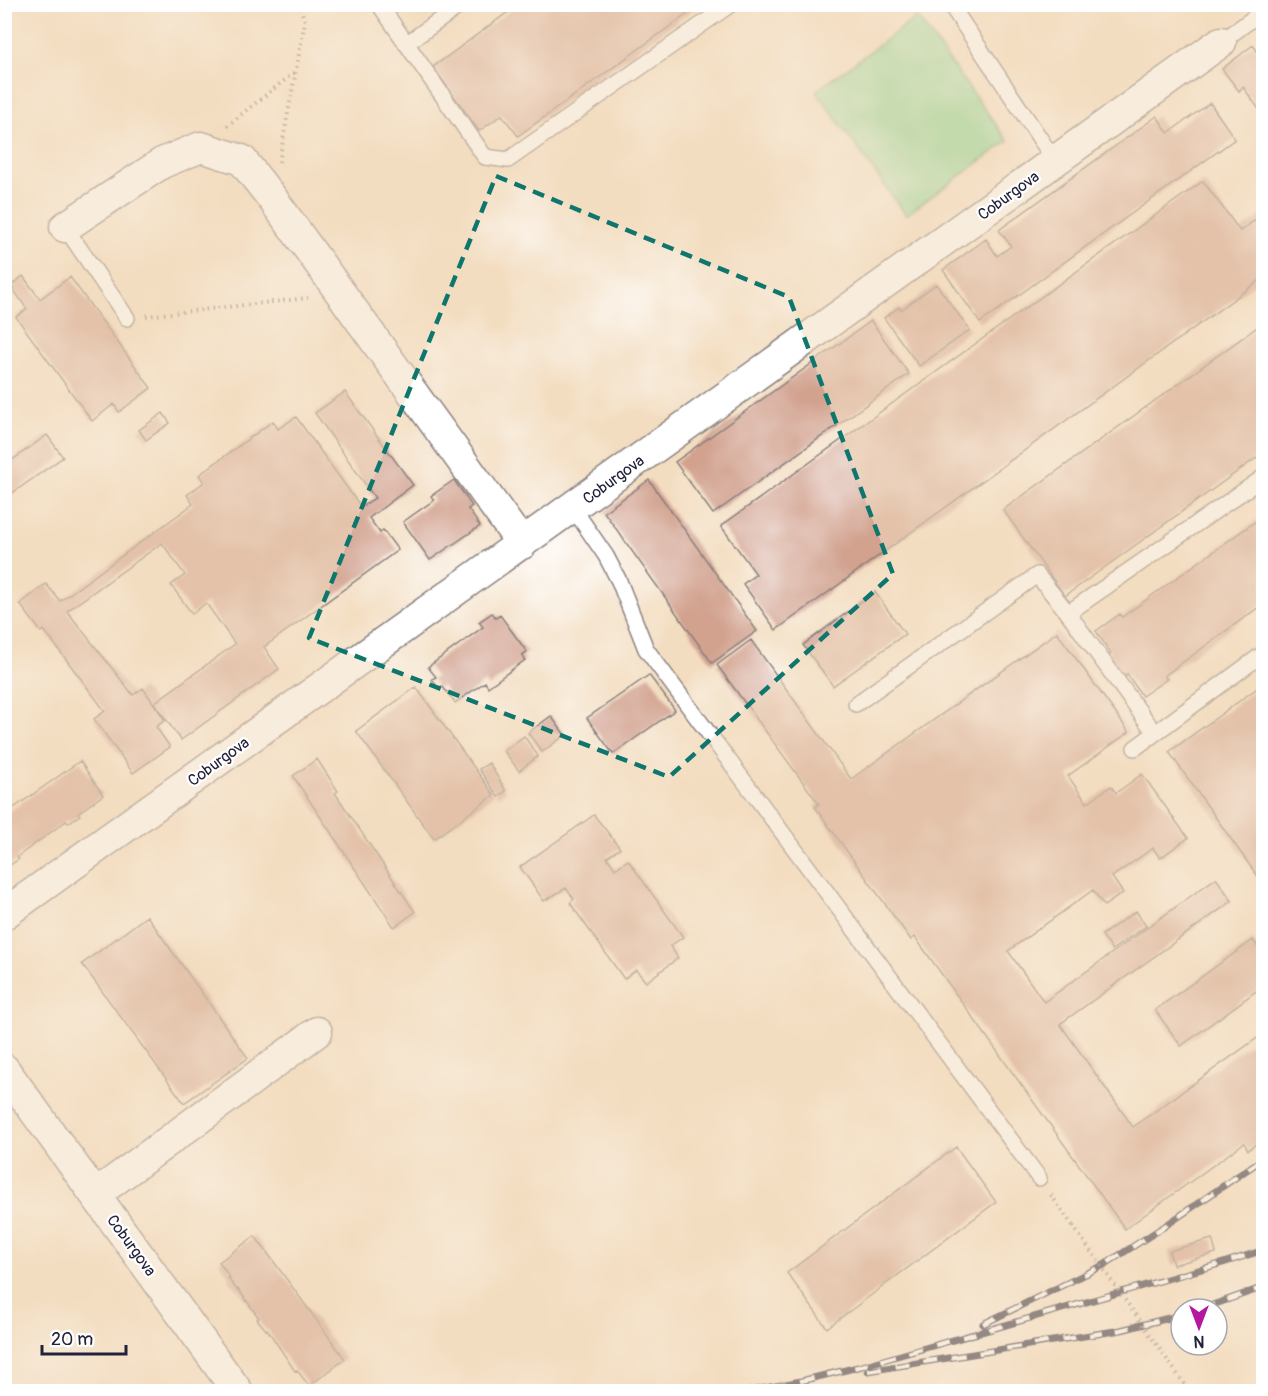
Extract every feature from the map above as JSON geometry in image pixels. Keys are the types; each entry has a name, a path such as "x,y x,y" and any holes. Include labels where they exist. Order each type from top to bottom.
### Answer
{"street":[{"name":"Coburgova","path":"4,914 1221,42"},
{"path":"65,227 162,163 201,147 242,160 272,198 522,544"},
{"path":"96,1194 317,1032"},
{"name":"Coburgova","path":"4,1069 238,1392"}],"lane":[{"path":"379,4 485,157 508,160 731,4"},
{"path":"406,44 462,4"},
{"path":"950,4 1055,161"},
{"path":"1221,42 1263,10"},
{"path":"65,227 127,318"},
{"path":"1068,613 1263,477"},
{"path":"573,508 606,556 619,581 645,649 1038,1178"},
{"path":"856,704 1037,575 1068,613 1155,733"},
{"path":"1135,748 1263,653"}],"path":[{"path":"272,198 305,21 299,4"},
{"path":"201,147 297,70"},
{"path":"127,318 342,294"},
{"path":"1038,1178 1190,1392"}],"highlighted area":[{"path":"496,176 789,297 893,574 669,777 309,638"}],"green space":[{"path":"917,17 1008,141 906,215 816,91"}],"building":[{"path":"519,4 701,4 518,136 502,115 479,131 433,67"},
{"path":"1253,45 1263,60 1263,115 1243,87 1239,91 1222,69"},
{"path":"1210,103 1235,139 980,323 943,270 986,239 997,256 1011,246 999,230 1157,116 1168,133"},
{"path":"1203,181 1240,231 1263,214 1263,278 776,630 743,584 756,574 721,526"},
{"path":"23,276 40,299 70,277 151,388 119,412 114,404 92,421 16,317 27,309 11,286"},
{"path":"936,284 970,330 919,366 884,318 899,307 901,310"},
{"path":"871,321 909,374 713,514 675,462"},
{"path":"1263,323 1263,453 1065,596 1003,510"},
{"path":"345,392 413,485 369,518 380,533 383,530 398,550 264,647 279,669 181,740 154,703 235,644 206,603 192,614 171,585 185,575 162,543 67,611 133,695 143,688 165,720 156,727 170,747 133,773 94,719 105,711 44,630 41,632 20,604 46,584 60,601 193,504 187,495 204,482 199,475 273,421 278,429 296,417 361,507 375,498 315,413"},
{"path":"163,413 170,423 146,440 139,430"},
{"path":"47,435 63,457 4,499 4,466"},
{"path":"454,480 472,506 468,509 480,526 430,560 403,522 434,500 431,496"},
{"path":"649,480 757,631 712,663 604,512"},
{"path":"1263,516 1263,604 1164,676 1167,679 1142,696 1127,674 1123,678 1108,656 1111,654 1096,631 1120,614 1122,617"},
{"path":"875,592 905,634 833,686 803,645"},
{"path":"492,613 496,618 500,615 527,652 522,655 525,660 488,687 485,682 455,703 442,686 438,688 432,679 436,677 428,667 483,627 479,622"},
{"path":"1057,632 1129,732 1068,776 1087,803 1111,786 1116,793 1142,774 1188,838 1160,858 1153,848 1112,877 1123,893 1104,906 1093,890 1008,951 1044,1002 1216,878 1232,901 1060,1024 1133,1127 1263,1034 1263,1139 1248,1150 1244,1143 1125,1229 915,937 911,940 815,807 819,804 717,665 751,640 851,779"},
{"path":"649,675 675,710 613,754 587,718"},
{"path":"1263,684 1263,884 1169,752"},
{"path":"416,687 494,795 434,839 356,731"},
{"path":"551,716 565,735 542,752 528,733"},
{"path":"524,736 538,756 519,771 504,751"},
{"path":"317,759 338,791 335,793 415,912 394,927 293,776"},
{"path":"80,761 103,795 78,813 80,815 68,823 66,821 17,857 19,859 7,867 4,865 4,815"},
{"path":"489,763 506,791 498,797 479,769"},
{"path":"594,815 620,848 607,857 615,869 628,860 683,937 670,946 678,958 646,982 636,970 624,979 570,903 574,899 566,888 544,901 520,867"},
{"path":"1136,911 1146,926 1112,950 1102,935"},
{"path":"147,916 248,1058 184,1103 82,964"},
{"path":"1253,940 1263,955 1263,986 1181,1046 1155,1010"},
{"path":"956,1147 996,1202 827,1328 787,1273"},
{"path":"255,1236 345,1359 309,1386 297,1370 295,1371 267,1329 257,1319 259,1318 228,1279 230,1278 219,1262"},
{"path":"1212,1239 1216,1253 1173,1265 1169,1251"}],"railway":[{"path":"983,1324 1104,1265 1264,1158"},
{"path":"745,1392 862,1366 1264,1250"},
{"path":"1229,1299 1264,1287"},
{"path":"868,1371 1121,1330 1169,1318"}]}
